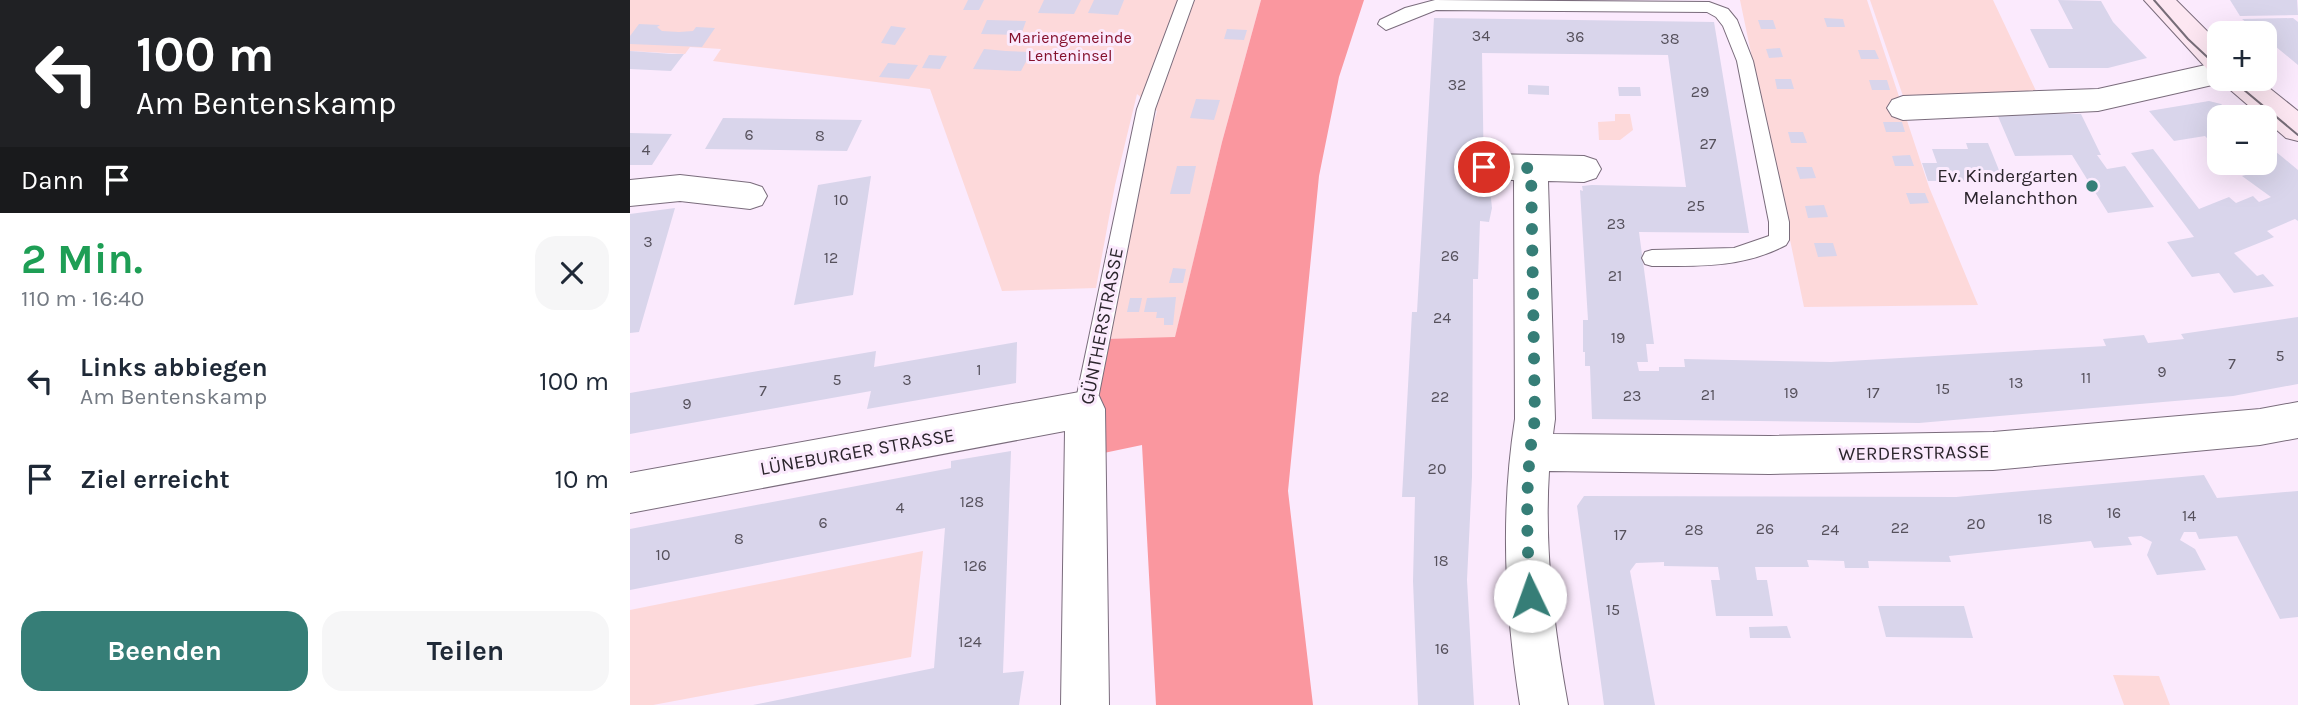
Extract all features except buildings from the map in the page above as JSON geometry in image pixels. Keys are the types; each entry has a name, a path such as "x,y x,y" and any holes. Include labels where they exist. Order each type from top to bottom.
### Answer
{"main road":[{"path":"2160,0 2207,49"},
{"path":"2258,91 2285,107 2298,129"}],"street":[{"path":"1903,108 2098,100 2207,76"},
{"path":"1484,167 1584,169"},
{"path":"1531,168 1535,419 1529,452 1526,519 1532,622 1544,705"},
{"path":"630,193 680,188 750,196"},
{"name":"LÜNEBURGER STRASSE","path":"630,493 1085,409"},
{"name":"GÜNTHERSTRASSE","path":"1085,409 1085,705"},
{"name":"WERDERSTRASSE","path":"1529,452 1770,455 1993,451 2260,427 2298,420"}],"lane":[{"name":"GÜNTHERSTRASSE","path":"1085,409 1146,109 1186,0"},
{"path":"1386,24 1411,12 1436,5 1709,8 1721,13 1731,24 1745,61 1779,222 1779,240 1768,247 1748,253 1652,258"}],"green space":[{"name":"Mariengemeinde Lenteninsel","path":"630,0 1261,0 1222,142 1175,338 1105,339 1137,181 1157,111 1137,94 1115,185 1096,288 1002,291 930,89 713,61 721,49 690,47 685,54 630,51"},
{"path":"1740,0 1867,0 1929,187 1978,305 1804,307"},
{"path":"1870,0 1993,0 2037,93 1903,96"},
{"path":"1615,114 1630,114 1633,130 1620,140 1599,140 1598,122 1615,121"},
{"path":"923,551 911,657 653,705 630,705 630,610"},
{"path":"2113,675 2159,676 2170,705 2124,705"}],"shaded area":[{"path":"1261,0 1364,0 1339,77 1319,176 1288,491 1313,705 1156,705 1142,445 1099,454 1095,409 1105,339 1175,337 1222,142"}],"tram line":[{"path":"2154,0 2207,57"},
{"path":"2245,91 2298,135"}],"place":[{"name":"Ev. Kindergarten Melanchthon","path":"2092,186"}],"route":[{"path":"1484,167 1531,168 1535,419 1529,452 1526,519 1530,596"}]}
